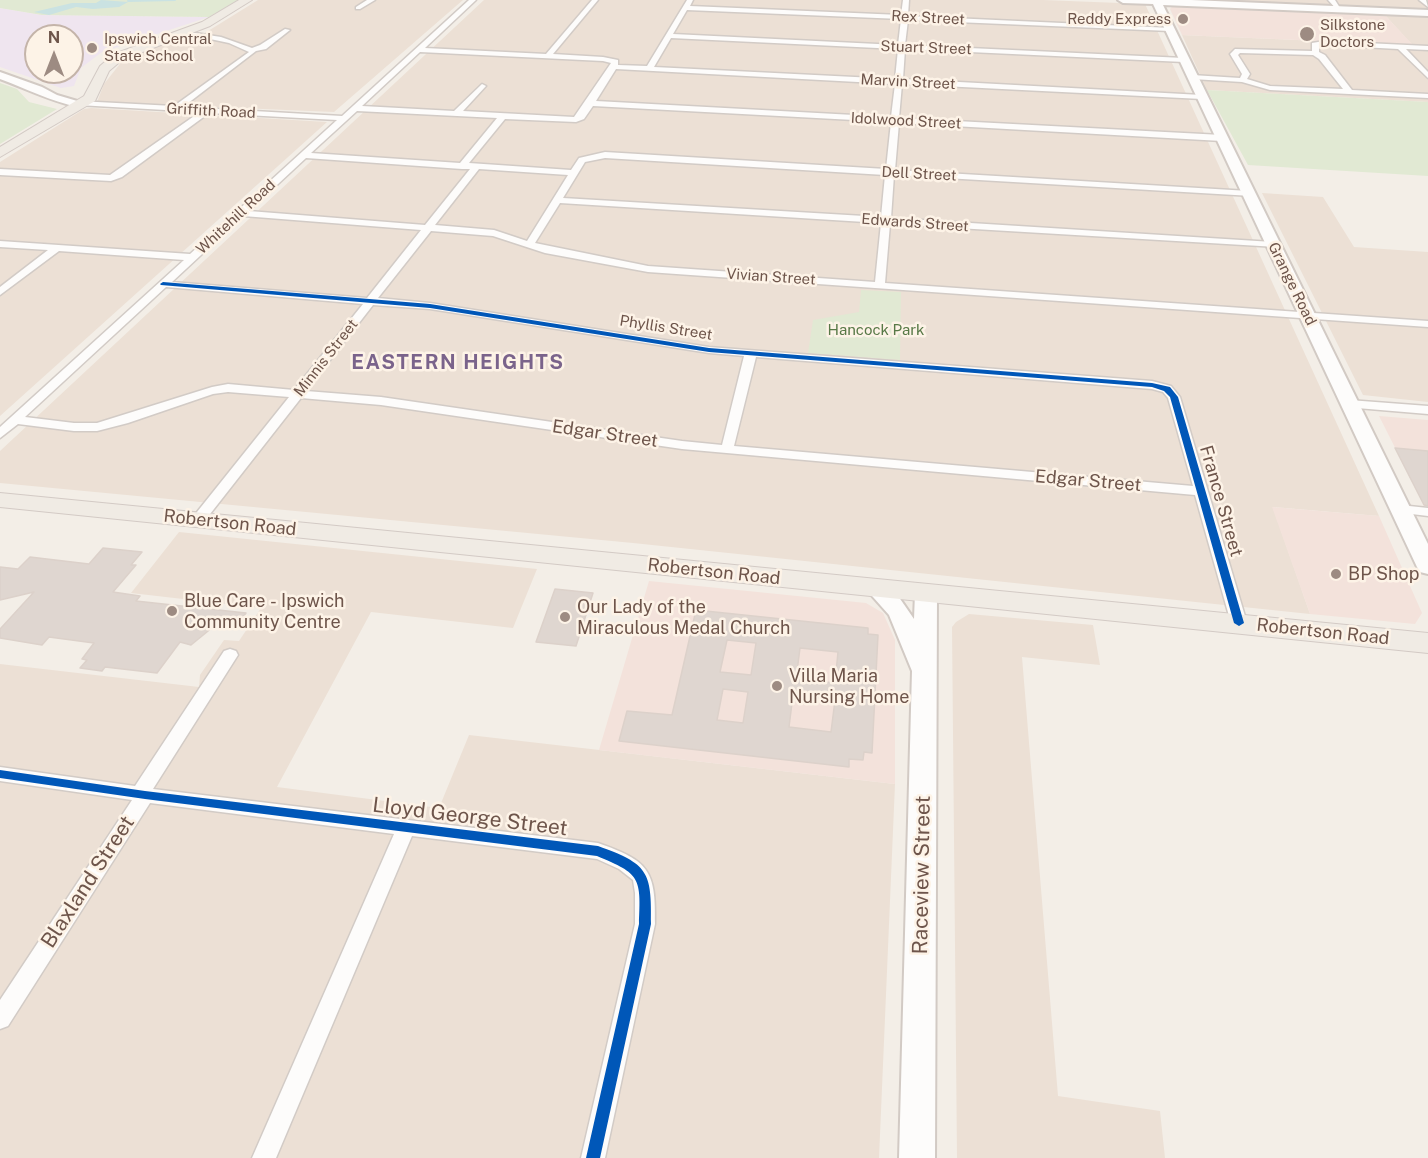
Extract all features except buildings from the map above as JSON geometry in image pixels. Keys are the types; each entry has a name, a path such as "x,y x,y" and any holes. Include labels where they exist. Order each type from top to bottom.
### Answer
{"main road":[{"path":"0,153 91,96 102,71 112,61 135,48 217,18 247,0"},
{"path":"1124,0 1245,3 1428,13"},
{"name":"Grange Road","path":"1156,1 1428,567"},
{"path":"78,104 93,70 107,58 136,45 178,33"},
{"name":"Griffith Road","path":"0,75 24,84"},
{"name":"Griffith Road","path":"25,84 44,100 78,104"},
{"name":"Griffith Road","path":"25,84 38,88 53,99 78,104"},
{"path":"38,88 62,93 85,89"},
{"name":"Robertson Road","path":"0,500 1428,643"},
{"path":"876,588 897,607 911,643 926,672"},
{"name":"Raceview Street","path":"916,1158 926,593"}],"street":[{"path":"358,8 372,0"},
{"name":"Whitehill Road","path":"0,434 473,0"},
{"path":"548,56 596,0"},
{"path":"649,69 690,0"},
{"path":"880,284 906,0"},
{"path":"1331,0 1340,9"},
{"path":"1422,0 1428,5"},
{"name":"Rex Street","path":"685,8 1170,29"},
{"path":"201,35 199,31 215,23 217,18"},
{"path":"178,33 201,35 252,50 264,46 287,30"},
{"name":"Stuart Street","path":"669,36 1184,60"},
{"path":"1314,53 1317,50 1315,45 1320,44 1428,48"},
{"path":"1401,47 1428,76"},
{"path":"175,109 251,55 252,50"},
{"name":"Marvin Street","path":"418,50 608,60 616,63 614,67 1202,97"},
{"path":"1242,80 1246,74 1234,54 1236,52 1314,53 1322,57 1350,93"},
{"path":"354,108 576,120 614,67"},
{"path":"1192,77 1242,80 1270,88 1428,96"},
{"path":"456,114 482,86"},
{"name":"Idolwood Street","path":"590,103 1222,138"},
{"name":"Griffith Road","path":"78,104 343,118"},
{"path":"0,172 111,178 119,175 208,110"},
{"path":"462,166 502,117"},
{"path":"303,155 573,173 529,245"},
{"name":"Dell Street","path":"573,173 582,160 590,157 616,156 1249,194"},
{"name":"Minnis Street","path":"198,520 476,167"},
{"name":"Edwards Street","path":"557,200 1273,245"},
{"name":"Vivian Street","path":"240,213 494,233 529,245 648,269 1428,324"},
{"path":"0,244 192,257"},
{"path":"0,292 57,248"},
{"name":"Phyllis Street","path":"163,284 430,306 709,350 1152,385 1167,389"},
{"path":"727,449 751,353"},
{"name":"Edgar Street","path":"15,420 88,427 107,425 205,391 228,388 381,401 682,445 1201,491"},
{"name":"France Street","path":"1167,389 1174,397 1239,624"},
{"path":"1349,404 1428,410"},
{"path":"1400,509 1428,512"},
{"name":"Blaxland Street","path":"0,1018 145,795 144,785 230,655"},
{"name":"Lloyd George Street","path":"0,774 145,795 598,851 632,864 647,887 645,924 593,1158"},
{"path":"264,1158 407,826"}],"shaded area":[{"path":"258,0 463,0 334,112 97,102 104,84 123,60 164,44 200,36"},
{"path":"484,0 1043,0 1145,4 1379,516 1273,507 1310,614 633,543 0,483 0,451"},
{"path":"1185,0 1428,0 1428,10"},
{"path":"1173,5 1384,14 1413,45 1182,35 1170,9"},
{"name":"Ipswich Central State School","path":"0,8 42,15 209,17 102,52 84,66 84,24 24,24 24,75 0,67"},
{"path":"1384,14 1428,16 1428,102 1207,90 1182,35 1412,45"},
{"name":"Ipswich Central State School","path":"49,84 75,84 74,86 61,88"},
{"path":"84,109 327,122 0,416 0,162"},
{"path":"1262,193 1323,197 1354,247 1428,252 1428,402 1363,395"},
{"path":"1379,416 1428,420 1428,496 1419,495"},
{"path":"1272,507 1379,516 1422,613 1415,624 1310,614"},
{"path":"179,532 537,569 513,628 371,612 277,787 439,808 469,735 895,784 879,1158 0,1158 0,664 199,687 200,675 224,640 239,641 261,608 131,593"},
{"path":"649,581 866,603 883,613 895,640 895,784 599,750"},
{"path":"969,614 1093,625 1100,665 1022,657 1058,1096 1160,1111 1165,1158 957,1158 952,627"}],"green space":[{"path":"0,0 238,0 209,17 42,15 0,8"},
{"path":"0,83 17,89 29,102 57,109 0,144"},
{"path":"1207,90 1428,102 1428,176 1248,165"},
{"name":"Hancock Park","path":"861,290 901,292 900,360 808,353 813,320 859,312"}],"water":[{"path":"101,0 128,2 119,7 93,9 76,7 49,15 34,12 72,3 96,3"}],"waterway":[{"path":"128,1 175,0"}],"cycle path":[{"path":"163,284 430,306 709,350 1152,385 1167,389 1174,397 1239,623"},
{"path":"0,774 145,795 598,851 626,863 640,875 644,883 645,924 593,1158"}],"place":[{"name":"Reddy Express","path":"1183,19"},
{"name":"Silkstone Doctors","path":"1307,34"},
{"name":"Ipswich Central State School","path":"92,48"},
{"name":"BP Shop","path":"1336,574"},
{"name":"Blue Care - Ipswich Community Centre","path":"172,611"},
{"name":"Our Lady of the Miraculous Medal Church","path":"565,617"},
{"name":"Villa Maria Nursing Home","path":"777,686"}],"district":[{"name":"EASTERN HEIGHTS","path":"458,363"}]}
